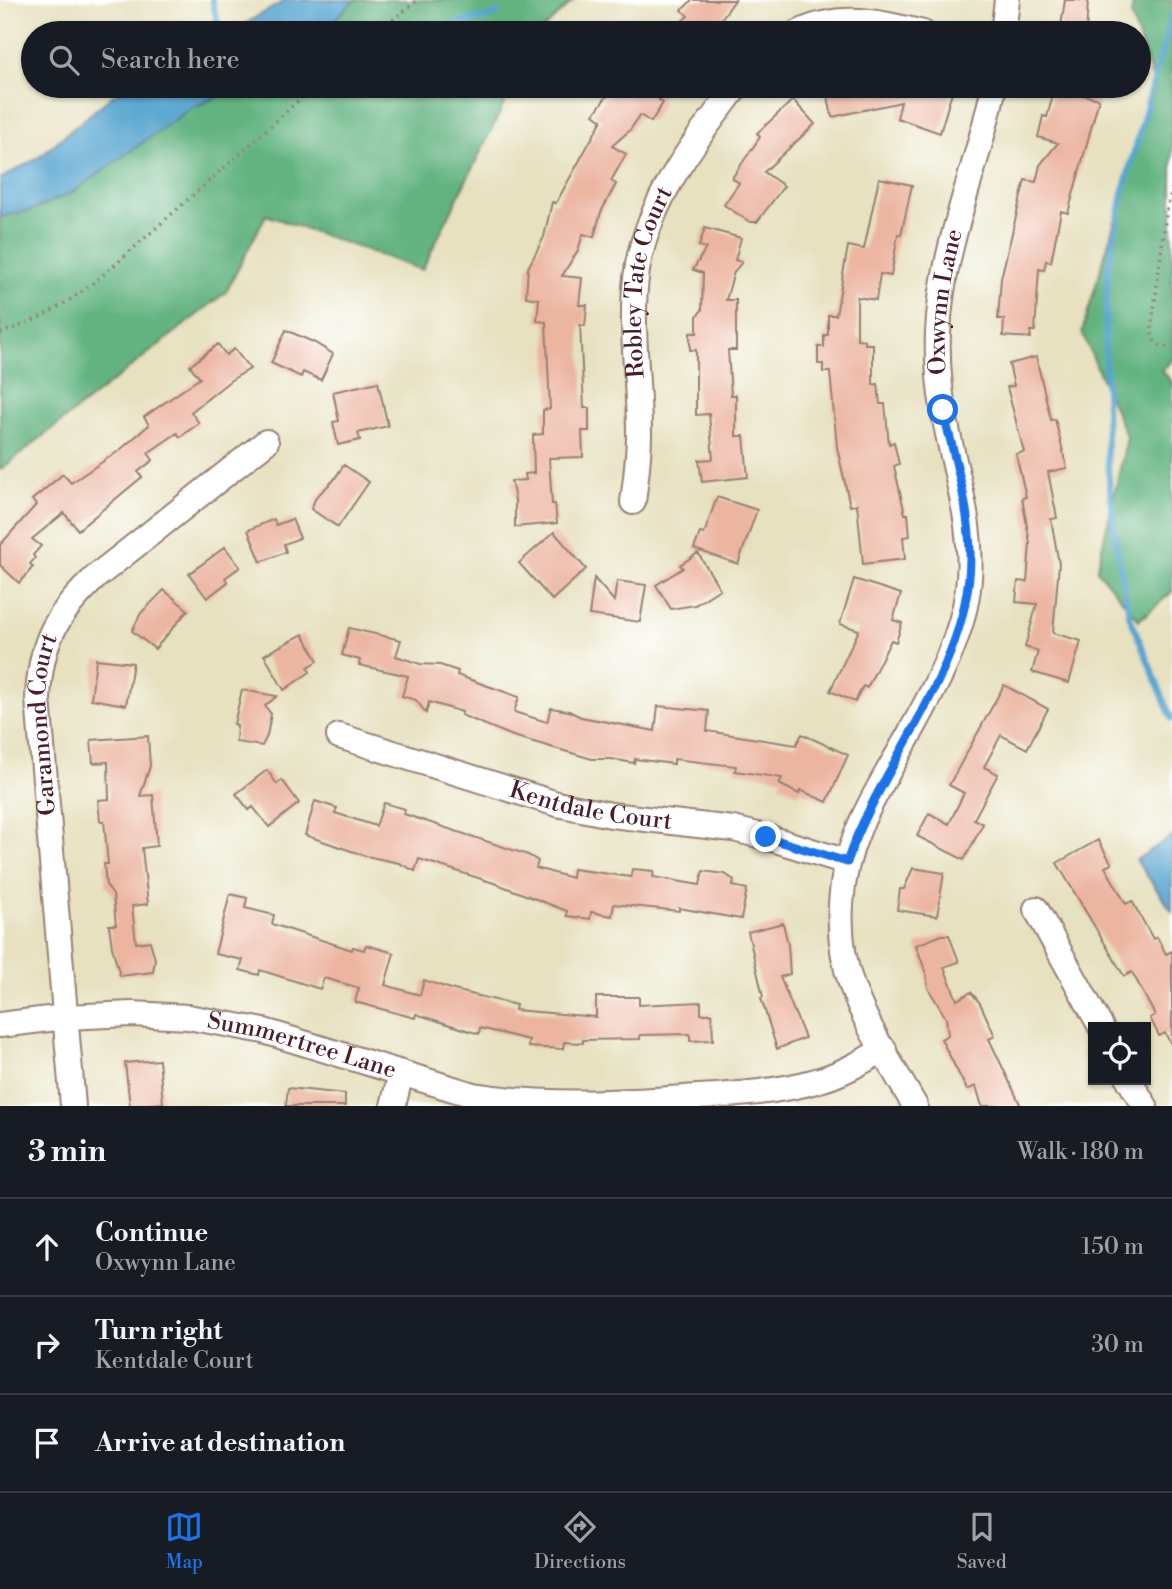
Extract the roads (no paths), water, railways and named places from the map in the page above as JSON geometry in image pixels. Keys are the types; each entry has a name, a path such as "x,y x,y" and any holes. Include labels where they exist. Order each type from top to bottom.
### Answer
{"street":[{"path":"1004,21 1007,0"},
{"path":"834,21 876,21"},
{"name":"Robley Tate Court","path":"633,502 639,430 633,313 636,275 645,236 655,211 683,160 728,98"},
{"name":"Oxwynn Lane","path":"915,1106 852,987 841,931 841,912 847,862 859,828 923,709 953,645 968,590 970,552 967,514 943,410 938,333 943,282 990,98"},
{"name":"Garamond Court","path":"73,1106 38,699 39,669 44,650 57,622 89,584 266,442"},
{"name":"Kentdale Court","path":"339,736 557,804 611,815 733,829 847,862"},
{"path":"1037,909 1098,1022"},
{"name":"Summertree Lane","path":"0,1025 65,1017 132,1014 188,1017 264,1031 473,1095 501,1101 583,1105 696,1102 779,1090 818,1081 854,1066 884,1049"},
{"path":"393,1106 401,1073"},
{"path":"1132,1085 1145,1106"}],"water":[{"path":"286,0 355,0 333,21 250,21"},
{"path":"110,98 215,98 191,108 73,192 32,210 0,217 0,179 39,157"},
{"path":"1172,836 1172,911 1136,860"}],"waterway":[{"path":"212,0 217,21"},
{"path":"466,21 498,13"},
{"path":"1151,91 1172,15"},
{"path":"1149,98 1124,188 1108,268 1105,339 1107,455 1113,523 1129,615 1172,719"}]}
